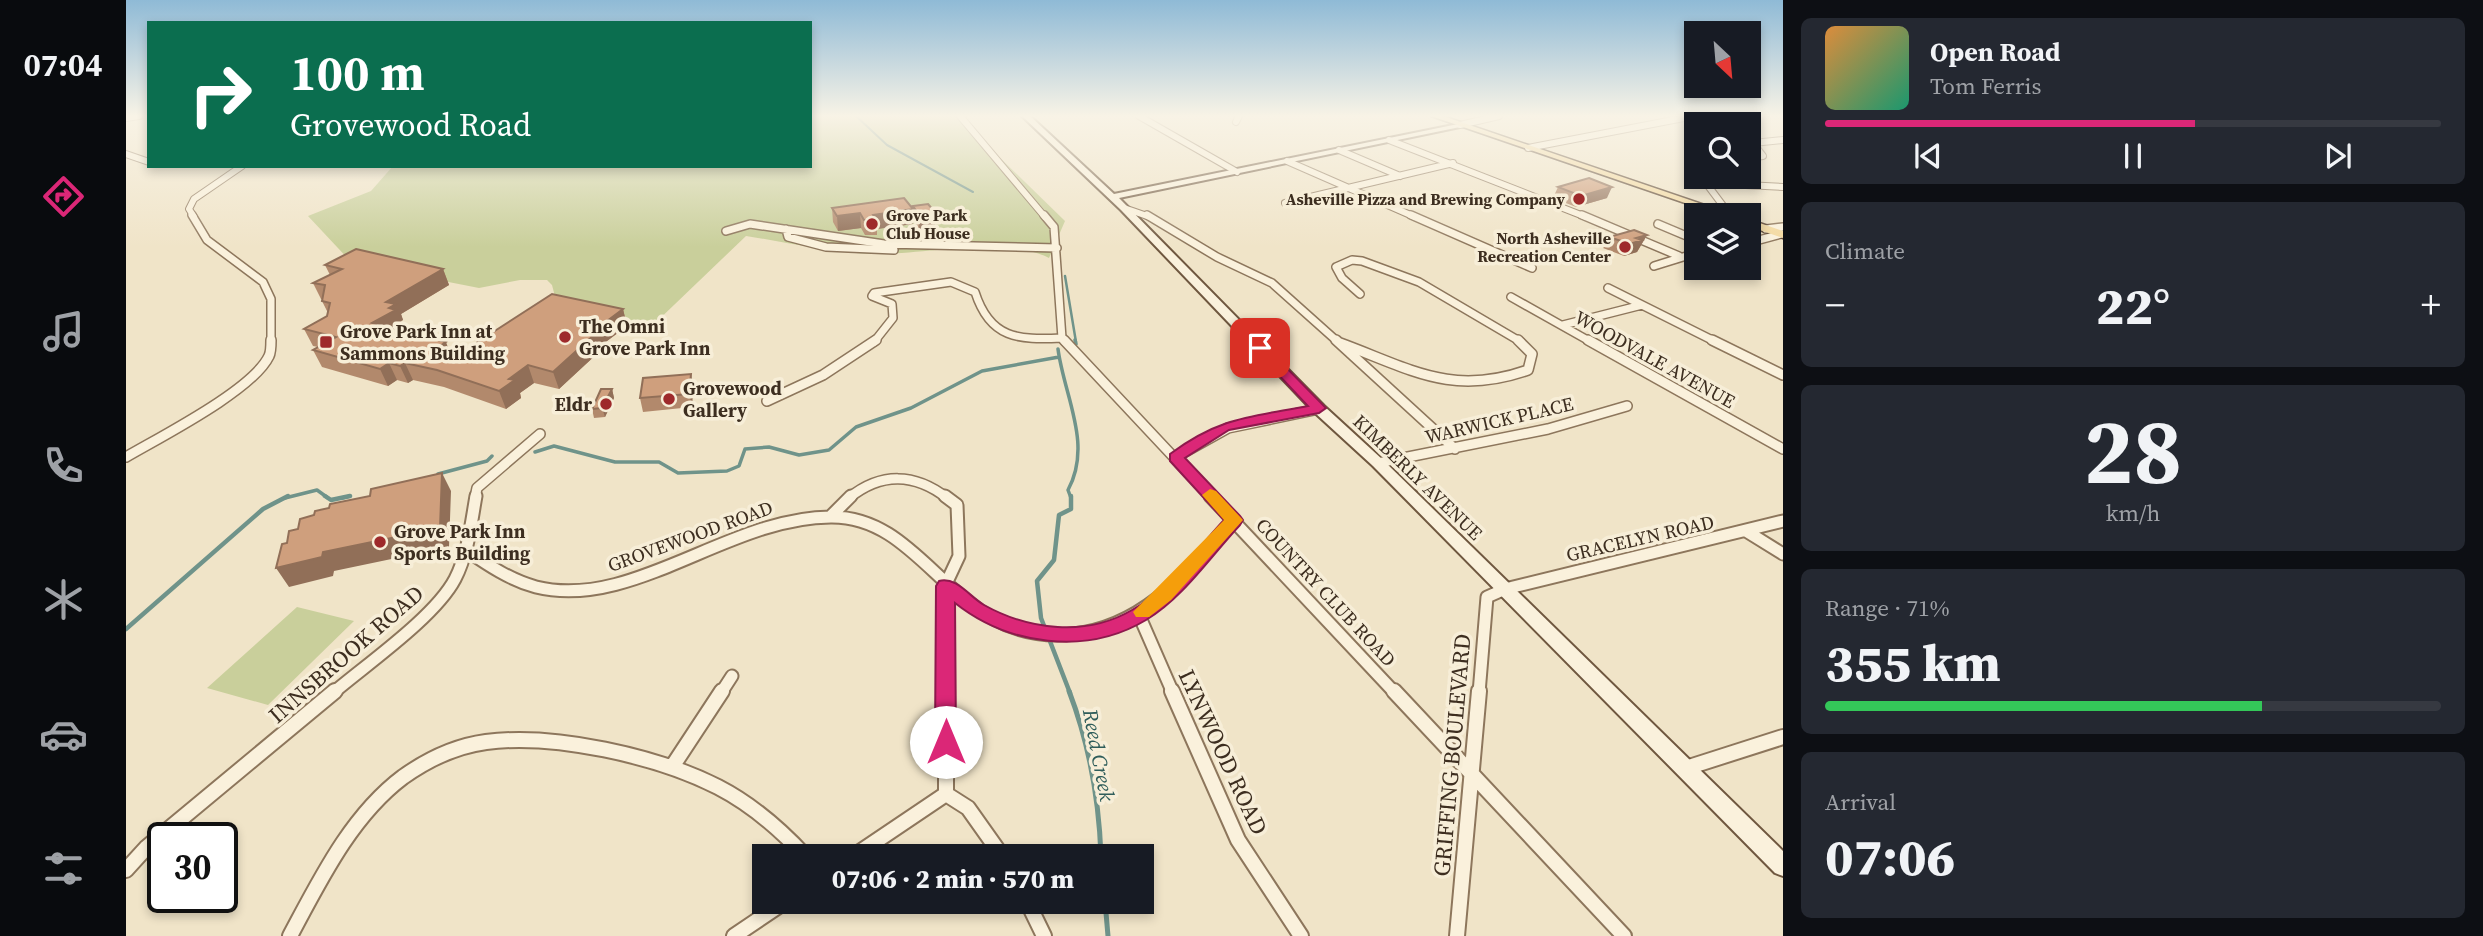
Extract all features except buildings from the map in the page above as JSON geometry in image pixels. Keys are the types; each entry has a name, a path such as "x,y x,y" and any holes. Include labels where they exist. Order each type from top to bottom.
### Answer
{"main road":[{"path":"1563,160 1694,203"},
{"path":"1761,227 1782,232"}],"street":[{"path":"767,401 829,371 884,337 893,323 895,311 892,304 872,296 874,293 951,282 975,292 979,310 987,324 1028,340 1062,338 1054,227 997,160"},
{"name":"KIMBERLY AVENUE","path":"1072,160 1124,208 1319,408 1378,463 1783,866"},
{"path":"1215,160 1237,172"},
{"path":"1112,197 1293,160"},
{"path":"1362,160 1401,176"},
{"path":"1444,160 1679,256"},
{"path":"1287,161 1451,230 1532,268"},
{"path":"1285,203 1453,163"},
{"path":"126,457 193,419 256,372 271,355 271,299 263,282 207,240 189,209 194,199 239,168"},
{"path":"1761,185 1783,187"},
{"path":"1124,208 1140,211 1217,257 1272,283 1445,437 1455,449"},
{"path":"1658,224 1684,235"},
{"path":"726,232 750,225 786,229 785,234 792,239 857,250 940,247 1057,248"},
{"path":"1761,239 1782,232"},
{"path":"1654,266 1684,255"},
{"path":"1339,343 1408,372 1440,381 1494,383 1528,370 1531,363 1532,354 1522,342 1419,282 1362,261 1352,260 1336,267 1342,278 1360,294"},
{"path":"1608,288 1783,375"},
{"name":"WOODVALE AVENUE","path":"1511,297 1783,449"},
{"path":"1563,325 1643,305"},
{"name":"COUNTRY CLUB ROAD","path":"1062,338 1624,936"},
{"name":"WARWICK PLACE","path":"1378,463 1548,429 1627,406"},
{"path":"1176,457 1203,437 1224,426 1319,408"},
{"name":"INNSBROOK ROAD","path":"126,870 146,848 237,775 441,601 455,579 466,550 477,488 540,434"},
{"path":"830,517 846,497 865,483 886,477 912,479 947,496 957,505 958,556 946,586 946,794"},
{"name":"GROVEWOOD ROAD","path":"466,550 511,579 547,589 600,587 771,524 799,518 852,518 876,524 901,542 946,586 977,610 1039,635 1059,636 1101,630 1139,615 1164,595 1234,520"},
{"name":"GRACELYN ROAD","path":"1505,589 1783,521"},
{"path":"1746,531 1783,554"},
{"name":"GRIFFING BOULEVARD","path":"1457,936 1487,597 1505,589"},
{"name":"LYNWOOD ROAD","path":"1139,615 1238,841 1301,936"},
{"path":"672,767 732,677"},
{"path":"1686,768 1783,737"},
{"path":"290,936 314,892 369,812 397,783 453,751 497,740 533,742 672,767 719,788 763,817 792,844"},
{"path":"872,844 946,794"},
{"path":"946,794 968,808 994,844"},
{"path":"734,936 767,914"},
{"path":"1033,914 1044,936"}],"green space":[{"path":"812,160 1002,160 1065,221 1049,258 1011,248 988,247 893,254 857,253 746,236 650,328 558,308 552,285 547,280 520,280 479,288 352,263 308,216 371,191 391,168 812,168"},
{"path":"297,607 354,621 268,705 207,688"}],"waterway":[{"name":"Reed Creek","path":"914,160 973,192"},
{"name":"Reed Creek","path":"1065,276 1076,342"},
{"name":"Reed Creek","path":"1075,340 1076,344"},
{"name":"Reed Creek","path":"1058,349 1077,438 1075,473 1068,490 1071,498"},
{"path":"535,452 554,446 615,462 659,462 678,473 727,471 739,466 745,449 769,447 799,455 829,450 856,427 911,408 982,371 1059,357"},
{"path":"438,474 487,461 492,456"},
{"path":"285,498 317,490 328,498"},
{"path":"126,629 263,509 288,496"},
{"path":"328,498 331,500 350,496 342,498"},
{"name":"Reed Creek","path":"1070,693 1041,618 1037,581 1054,560 1059,515 1071,509 1071,498"},
{"name":"Reed Creek","path":"1069,691 1092,772 1100,844"},
{"name":"Reed Creek","path":"1106,914 1108,936"}],"slow traffic":[{"path":"1143,612 1164,595 1234,520 1210,495"}],"place":[{"name":"Asheville Pizza and Brewing Company","path":"1579,199"},
{"name":"Grove Park Club House","path":"872,224"},
{"name":"North Asheville Recreation Center","path":"1625,247"},
{"name":"The Omni Grove Park Inn","path":"565,337"},
{"name":"Grove Park Inn at Sammons Building","path":"326,342"},
{"name":"Grovewood Gallery","path":"669,399"},
{"name":"Eldr","path":"606,404"},
{"name":"Grove Park Inn Sports Building","path":"380,542"}],"route":[{"path":"946,742 946,586 977,610 1039,635 1059,636 1101,630 1139,615 1164,595 1234,520 1176,457 1203,437 1224,426 1319,408 1260,348"}]}
